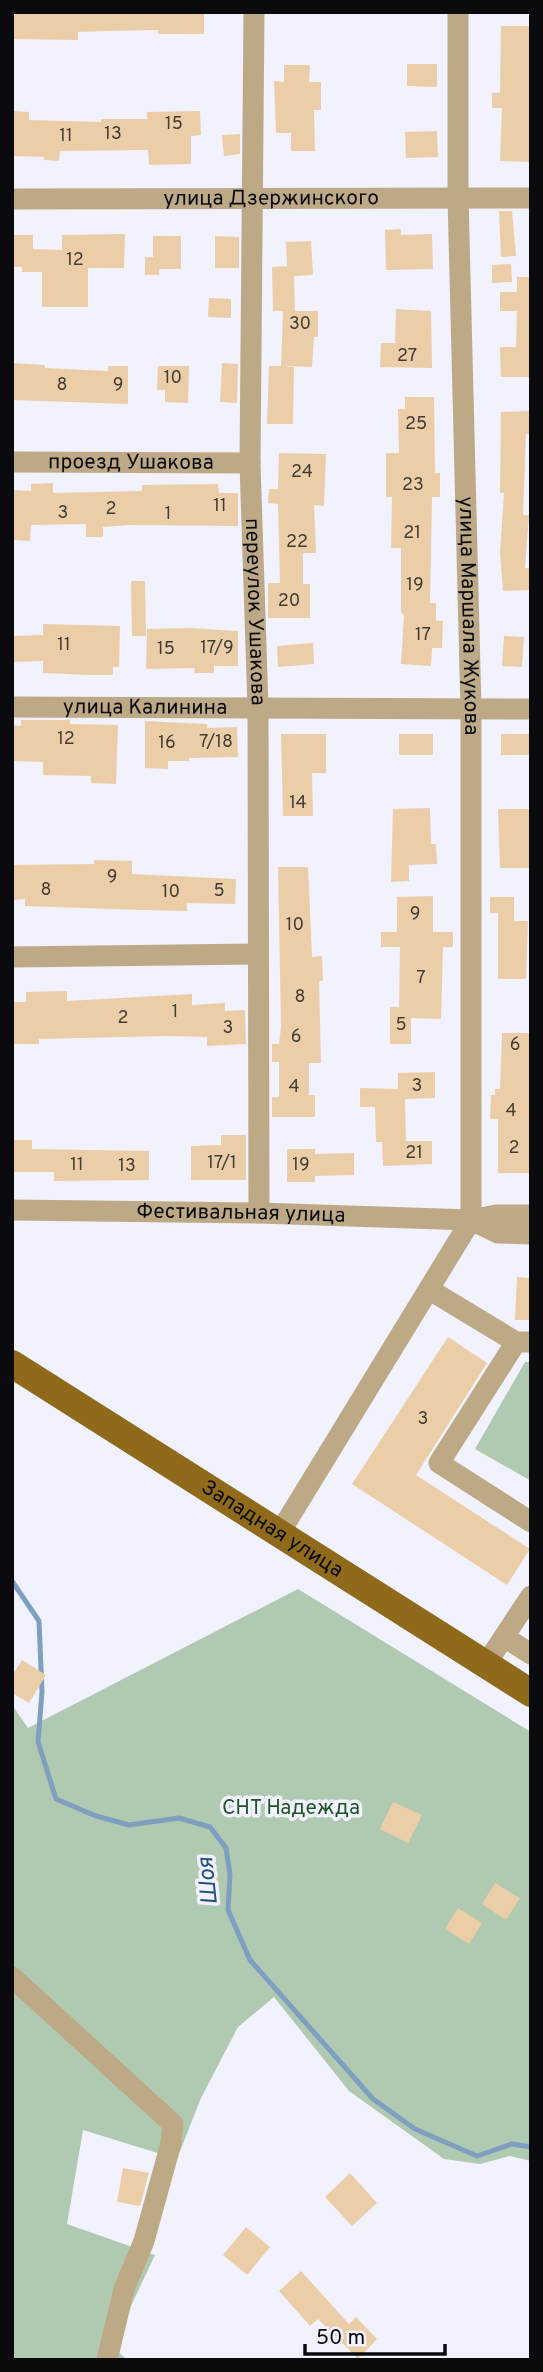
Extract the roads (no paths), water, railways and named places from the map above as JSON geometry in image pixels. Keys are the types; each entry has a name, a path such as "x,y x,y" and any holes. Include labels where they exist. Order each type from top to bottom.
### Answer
{"main road":[{"name":"Западная улица","path":"12,1364 531,1693"}],"street":[{"name":"переулок Ушакова","path":"254,12 250,463 258,708 259,1213"},
{"name":"улица Маршала Жукова","path":"458,12 458,197 471,710 471,1220"},
{"name":"улица Дзержинского","path":"12,199 531,198"},
{"name":"проезд Ушакова","path":"12,462 250,463"},
{"name":"улица Калинина","path":"12,707 531,709"},
{"path":"12,957 257,954"},
{"name":"Фестивальная улица","path":"12,1210 259,1213 471,1220 496,1215 531,1215"},
{"path":"279,1534 471,1220"},
{"name":"Фестивальная улица","path":"471,1220 498,1233 531,1234"},
{"path":"430,1290 523,1342 439,1463 531,1522"},
{"path":"486,1664 531,1596"},
{"path":"504,1637 531,1654"},
{"path":"12,1978 173,2124 172,2143 144,2241 124,2289 107,2360"}],"waterway":[{"name":"Шоя","path":"12,1581 39,1621 42,1692 38,1742 56,1799 96,1816 129,1825 179,1818 210,1827 226,1848 230,1875 228,1910 250,1960 373,2099 415,2129 477,2156 512,2144 531,2147"}],"park label":[{"name":"СНТ Надежда","path":"291,1808"}]}
